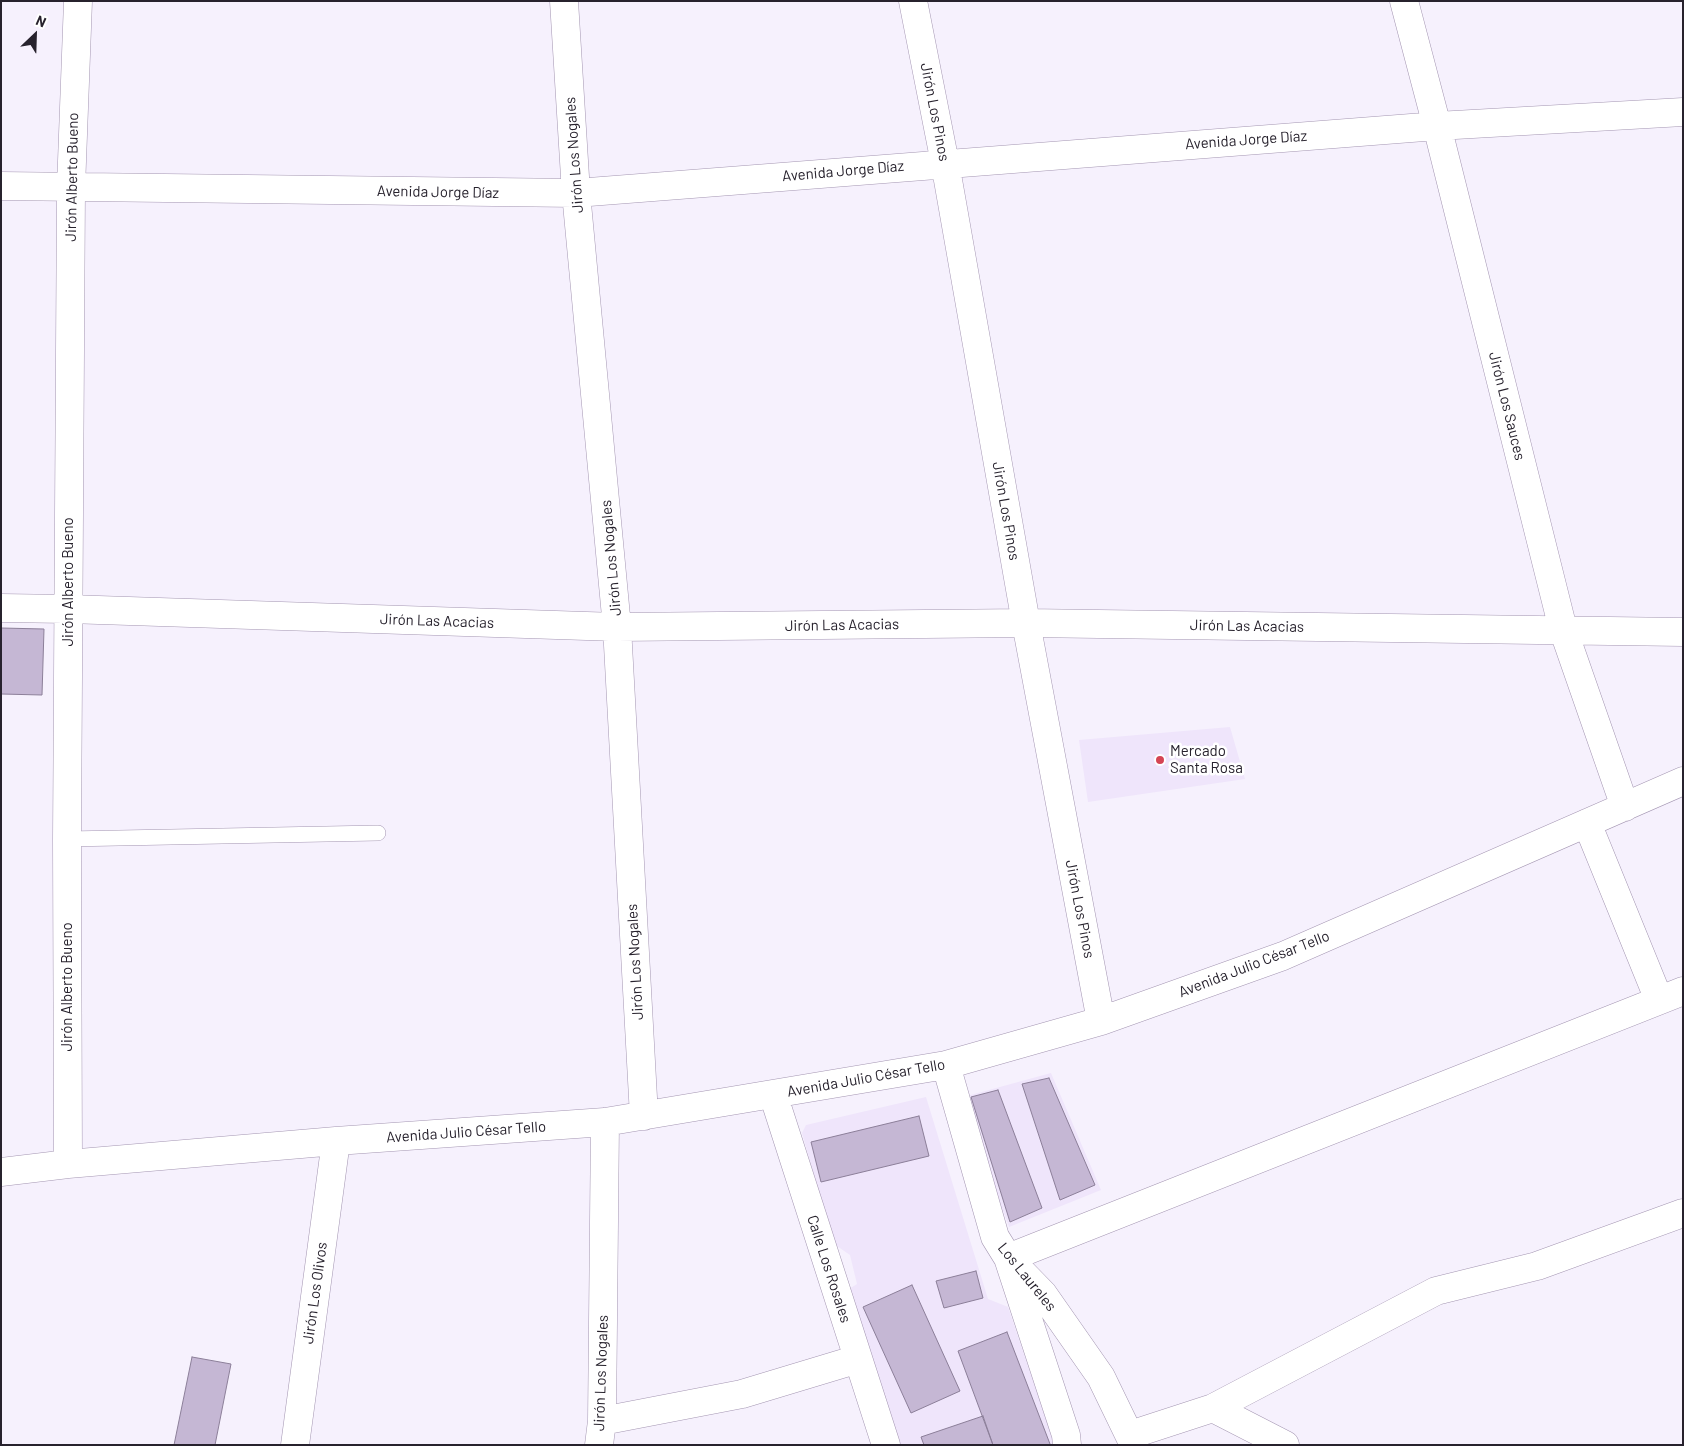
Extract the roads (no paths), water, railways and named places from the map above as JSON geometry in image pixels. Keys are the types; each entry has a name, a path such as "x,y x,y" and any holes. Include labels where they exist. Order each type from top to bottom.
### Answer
{"street":[{"name":"Jirón Alberto Bueno","path":"68,1164 67,839 70,188 78,1"},
{"name":"Jirón Los Nogales","path":"564,1 576,193 617,627 644,1116"},
{"name":"Jirón Los Pinos","path":"913,1 945,163 1026,623 1101,1020"},
{"name":"Jirón Los Sauces","path":"1404,1 1563,629 1625,807"},
{"name":"Avenida Jorge Díaz","path":"1,186 576,193 1437,126 1683,112"},
{"name":"Jirón Las Acacias","path":"1,608 617,627 1026,623 1683,632"},
{"name":"Avenida Julio César Tello","path":"1,1172 68,1164 336,1141 605,1122 946,1064 1101,1020 1284,956 1683,781"},
{"path":"1067,1445 1066,1435 1008,1258 1671,996 1588,823"},
{"name":"Los Laureles","path":"946,1064 995,1237 1008,1258 1043,1294 1101,1376 1132,1440"},
{"name":"Calle Los Rosales","path":"773,1094 886,1445"},
{"name":"Jirón Los Nogales","path":"600,1433 605,1122"},
{"name":"Jirón Los Olivos","path":"295,1445 336,1141"},
{"path":"1132,1440 1213,1408 1436,1292 1537,1266 1683,1213"},
{"path":"600,1433 742,1394 858,1359"},
{"path":"1213,1408 1285,1445"}],"lane":[{"path":"67,839 378,833"}],"place":[{"name":"Mercado Santa Rosa","path":"1160,760"}]}
